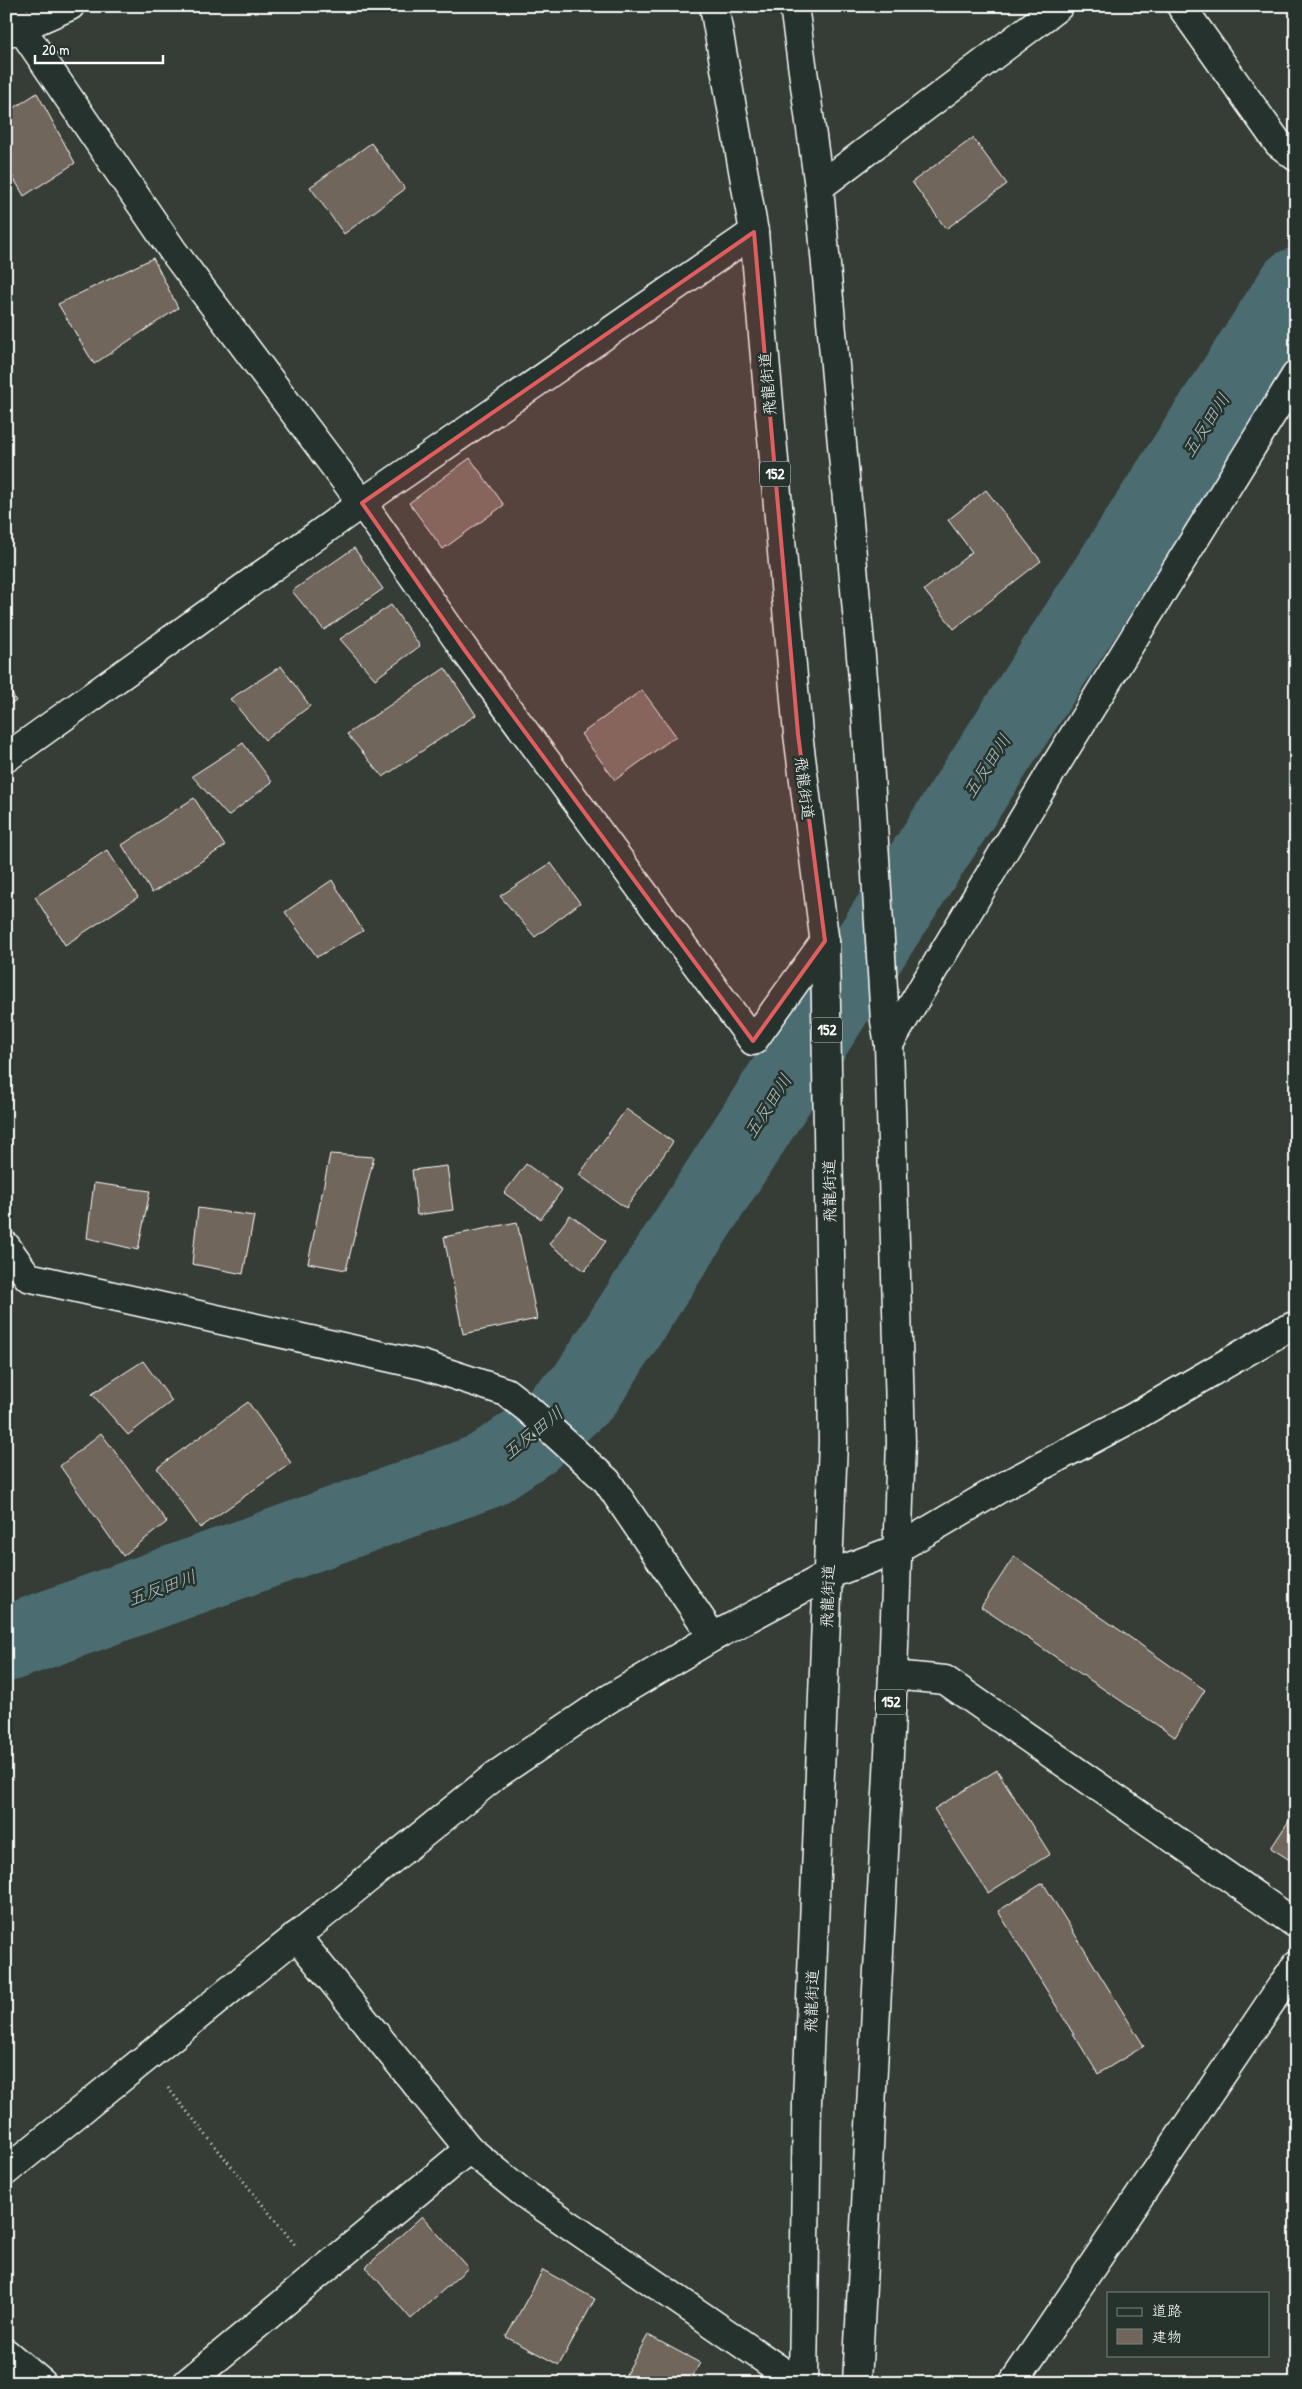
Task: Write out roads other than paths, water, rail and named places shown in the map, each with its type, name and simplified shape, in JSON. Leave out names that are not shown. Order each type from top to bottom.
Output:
[{"type":"main road","points":[[70,6],[12,23],[174,251],[362,503],[466,652],[753,1041],[825,942]]},
{"type":"main road","name":"飛龍街道","points":[[714,6],[754,232],[798,734],[825,942],[833,1442],[807,2101],[803,2383]]},
{"type":"main road","name":"152","points":[[794,6],[820,187],[876,858],[887,1032],[900,1442],[892,1675],[857,2383]]},
{"type":"main road","points":[[820,187],[1059,6]]},
{"type":"main road","points":[[1181,6],[1278,143],[1296,158]]},
{"type":"main road","points":[[6,758],[362,503],[754,232]]},
{"type":"main road","points":[[887,1032],[1050,774],[1296,375]]},
{"type":"main road","points":[[6,1246],[17,1275],[423,1365],[506,1392],[528,1409],[607,1481],[713,1638]]},
{"type":"main road","points":[[6,2171],[496,1774],[607,1700],[713,1638],[828,1575],[897,1549],[1004,1486],[1134,1417],[1282,1331],[1296,1325]]},
{"type":"main road","points":[[892,1675],[945,1680],[1296,1924]]},
{"type":"main road","points":[[296,1936],[469,2149],[522,2193],[798,2383]]},
{"type":"main road","points":[[1014,2383],[1296,1964]]},
{"type":"main road","points":[[187,2383],[469,2149]]},
{"type":"main road","points":[[6,2354],[42,2383]]},
{"type":"waterway","name":"五反田川","points":[[6,1644],[485,1471],[531,1440],[585,1390],[1296,286]]}]
